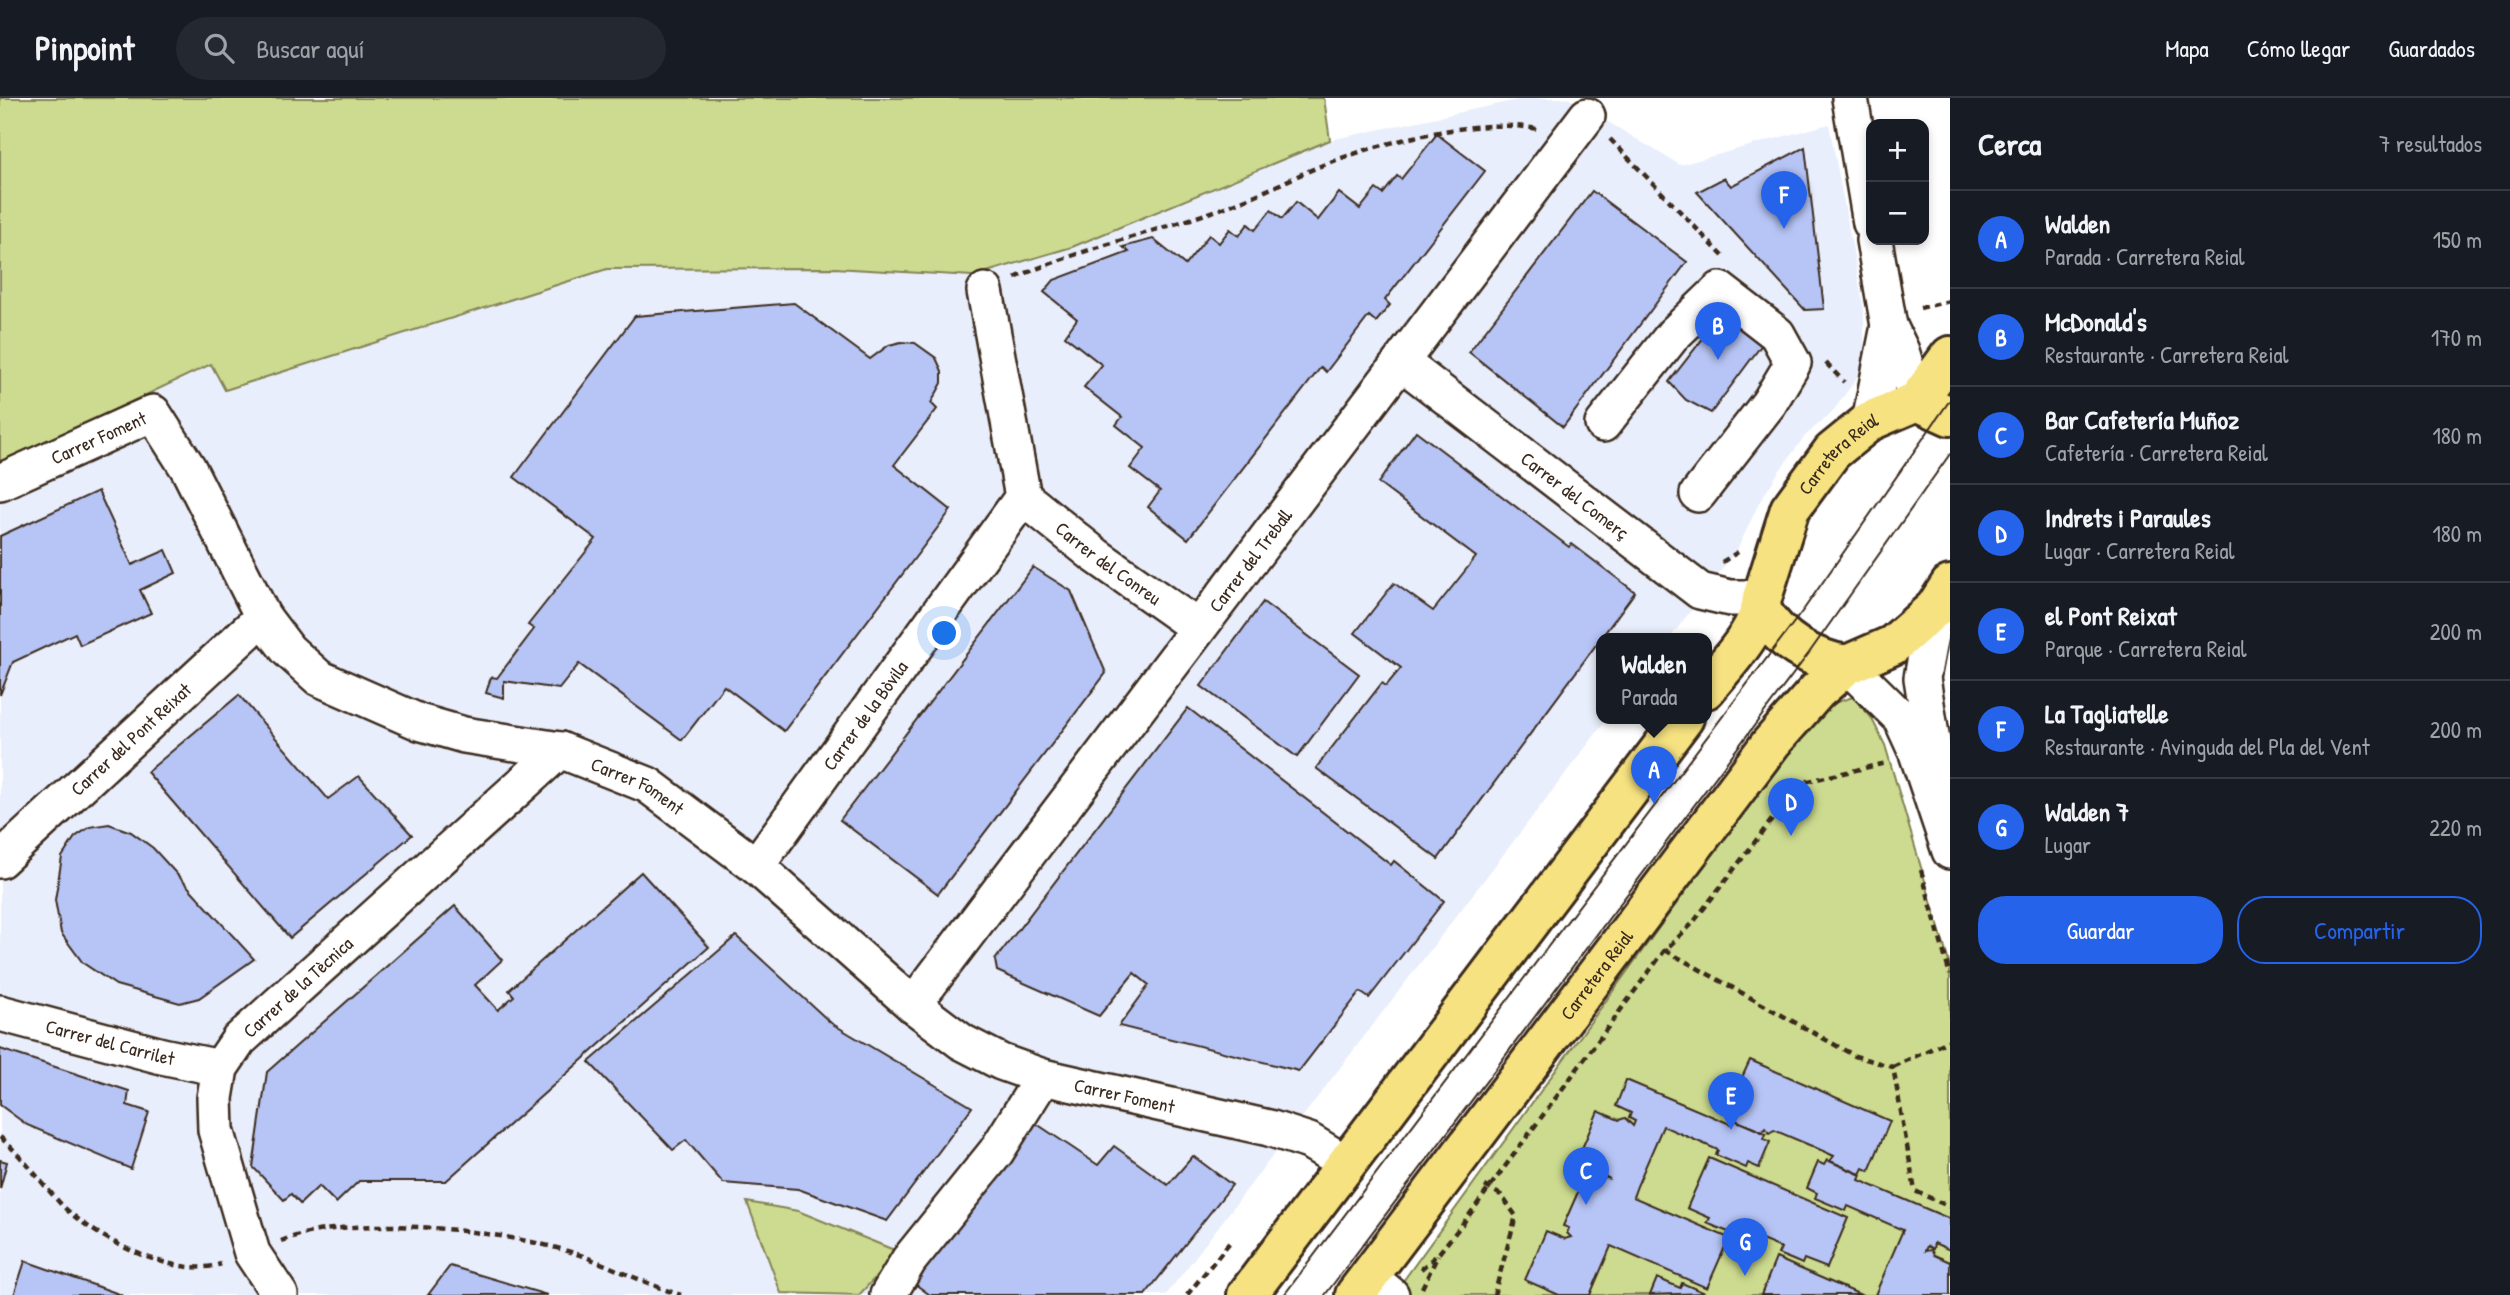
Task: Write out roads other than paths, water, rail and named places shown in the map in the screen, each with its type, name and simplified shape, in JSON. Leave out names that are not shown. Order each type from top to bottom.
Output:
[{"type":"main road","points":[[1934,408],[1950,356]]},
{"type":"main road","name":"Carretera Reial","points":[[1712,682],[1734,654],[1761,604],[1790,509],[1862,406],[1934,408]]},
{"type":"main road","name":"Carretera Reial","points":[[1372,1289],[1451,1167],[1771,743],[1817,691],[1847,665],[1894,645],[1943,597]]},
{"type":"main road","points":[[1761,604],[1772,628],[1795,647],[1830,662],[1847,665]]},
{"type":"main road","points":[[1247,1295],[1679,724]]},
{"type":"street","points":[[1850,98],[1866,193]]},
{"type":"street","name":"Carrer del Treball","points":[[913,1005],[1197,627],[1579,127]]},
{"type":"street","points":[[1875,245],[1895,339],[1934,408]]},
{"type":"street","points":[[1603,424],[1673,335],[1720,290],[1777,334],[1793,363],[1769,403],[1698,494]]},
{"type":"street","points":[[985,291],[1023,497]]},
{"type":"street","points":[[1895,339],[1928,354],[1950,346]]},
{"type":"street","points":[[1862,406],[1895,339]]},
{"type":"street","name":"Carrer del Comerç","points":[[1401,362],[1700,591],[1761,604]]},
{"type":"street","name":"Carrer Foment","points":[[0,482],[153,413],[188,468],[263,617],[288,650],[320,678],[419,722],[464,735],[560,750],[648,785],[756,866],[913,1005],[962,1042],[1001,1062],[1042,1077],[1269,1128],[1309,1141],[1347,1164]]},
{"type":"street","name":"Carrer del Conreu","points":[[1023,497],[1095,555],[1197,627]]},
{"type":"street","name":"Carrer de la Bòvila","points":[[756,866],[1023,497]]},
{"type":"street","points":[[1943,597],[1922,678],[1933,748],[1950,826]]},
{"type":"street","name":"Carrer del Pont Reixat","points":[[0,860],[263,617]]},
{"type":"street","points":[[1847,665],[1901,718],[1917,753],[1950,851]]},
{"type":"street","name":"Carrer de la Tècnica","points":[[280,1295],[251,1253],[216,1130],[215,1098],[220,1068],[239,1040],[560,750]]},
{"type":"street","name":"Carrer del Carrilet","points":[[0,1013],[162,1056],[220,1068]]},
{"type":"street","points":[[888,1295],[909,1260],[996,1152],[1042,1077]]},
{"type":"tram line","points":[[1284,1295],[1804,609],[1950,400]]},
{"type":"tram line","points":[[1325,1295],[1809,653],[1950,454]]},
{"type":"place","name":"La Tagliatelle","points":[[1784,229]]},
{"type":"place","name":"McDonald's","points":[[1718,360]]},
{"type":"place","name":"Walden","points":[[1654,804]]},
{"type":"place","name":"Indrets i Paraules","points":[[1791,836]]},
{"type":"place","name":"el Pont Reixat","points":[[1731,1130]]},
{"type":"place","name":"Bar Cafetería Muñoz","points":[[1586,1205]]},
{"type":"place","name":"Walden 7","points":[[1745,1276]]}]
